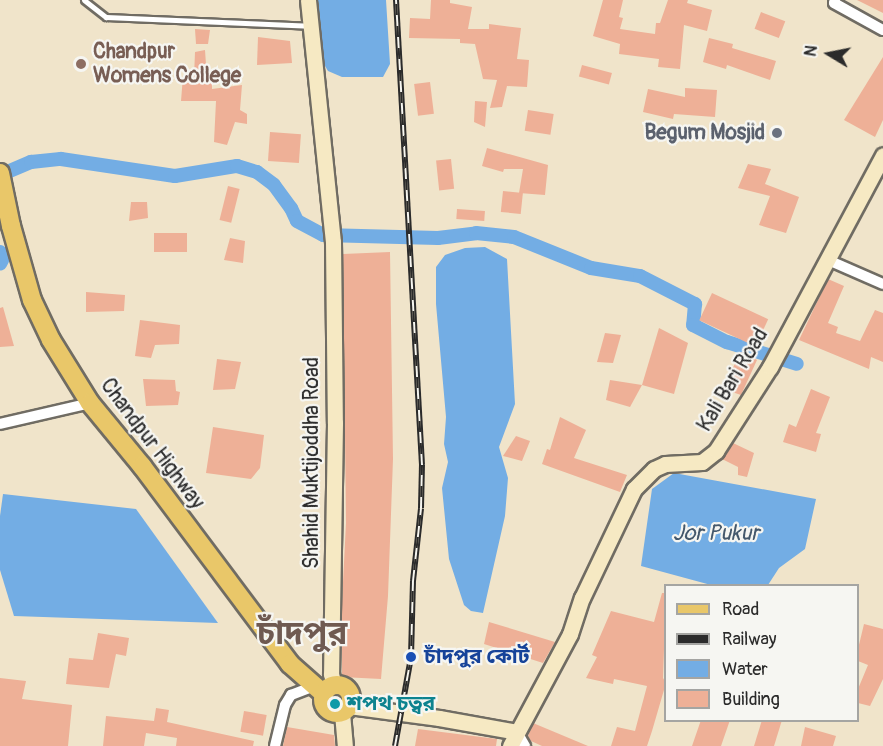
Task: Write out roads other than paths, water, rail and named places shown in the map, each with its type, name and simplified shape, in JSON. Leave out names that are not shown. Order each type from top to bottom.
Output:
[{"type":"main road","name":"Shahid Muktijoddha Road","points":[[308,0],[333,242],[335,423],[322,682]]},
{"type":"main road","name":"Kali Bari Road","points":[[510,746],[570,634],[582,598],[639,481],[654,469],[665,464],[702,462],[716,451],[770,367],[883,155]]},
{"type":"main road","name":"Chandpur Highway","points":[[2,181],[32,300],[51,340],[90,402],[142,466],[290,664],[322,682],[347,689],[351,697],[346,710]]},
{"type":"main road","points":[[345,746],[346,710],[439,718],[518,732]]},
{"type":"street","points":[[834,0],[834,3],[883,30]]},
{"type":"street","points":[[828,260],[883,284]]},
{"type":"street","points":[[0,424],[90,402]]},
{"type":"street","points":[[275,746],[285,705],[291,695],[322,682]]},
{"type":"street","points":[[518,732],[525,746]]},
{"type":"lane","points":[[84,0],[106,17],[311,26]]},
{"type":"water","points":[[316,0],[386,0],[390,64],[383,77],[342,77],[328,71],[322,61]]},
{"type":"water","points":[[485,247],[507,259],[515,404],[499,447],[508,478],[505,516],[483,613],[471,611],[464,605],[449,559],[442,488],[448,462],[444,444],[446,417],[436,304],[436,267],[445,255],[465,248]]},
{"type":"water","name":"Jor Pukur","points":[[674,473],[816,499],[805,549],[779,568],[769,584],[707,584],[641,566],[652,489]]},
{"type":"water","points":[[3,494],[136,509],[218,623],[14,616],[0,570],[0,516]]},
{"type":"waterway","points":[[0,175],[31,162],[61,159],[175,176],[237,166],[257,172],[274,185],[291,208],[297,221],[323,235],[438,238],[476,233],[514,237],[591,268],[640,276],[695,304],[693,325],[727,342],[797,364]]},
{"type":"waterway","points":[[0,252],[2,260],[0,264]]},
{"type":"railway","points":[[395,746],[411,657],[413,581],[421,508],[422,465],[396,0]]},
{"type":"place","name":"Chandpur Womens College","points":[[81,64]]},
{"type":"place","name":"Begum Mosjid","points":[[777,133]]},
{"type":"place","name":"চাঁদপুর কোর্ট","points":[[411,657]]},
{"type":"place","name":"শপথ চত্বর","points":[[335,704]]},
{"type":"district","name":"চাঁদপুর","points":[[302,634]]}]
